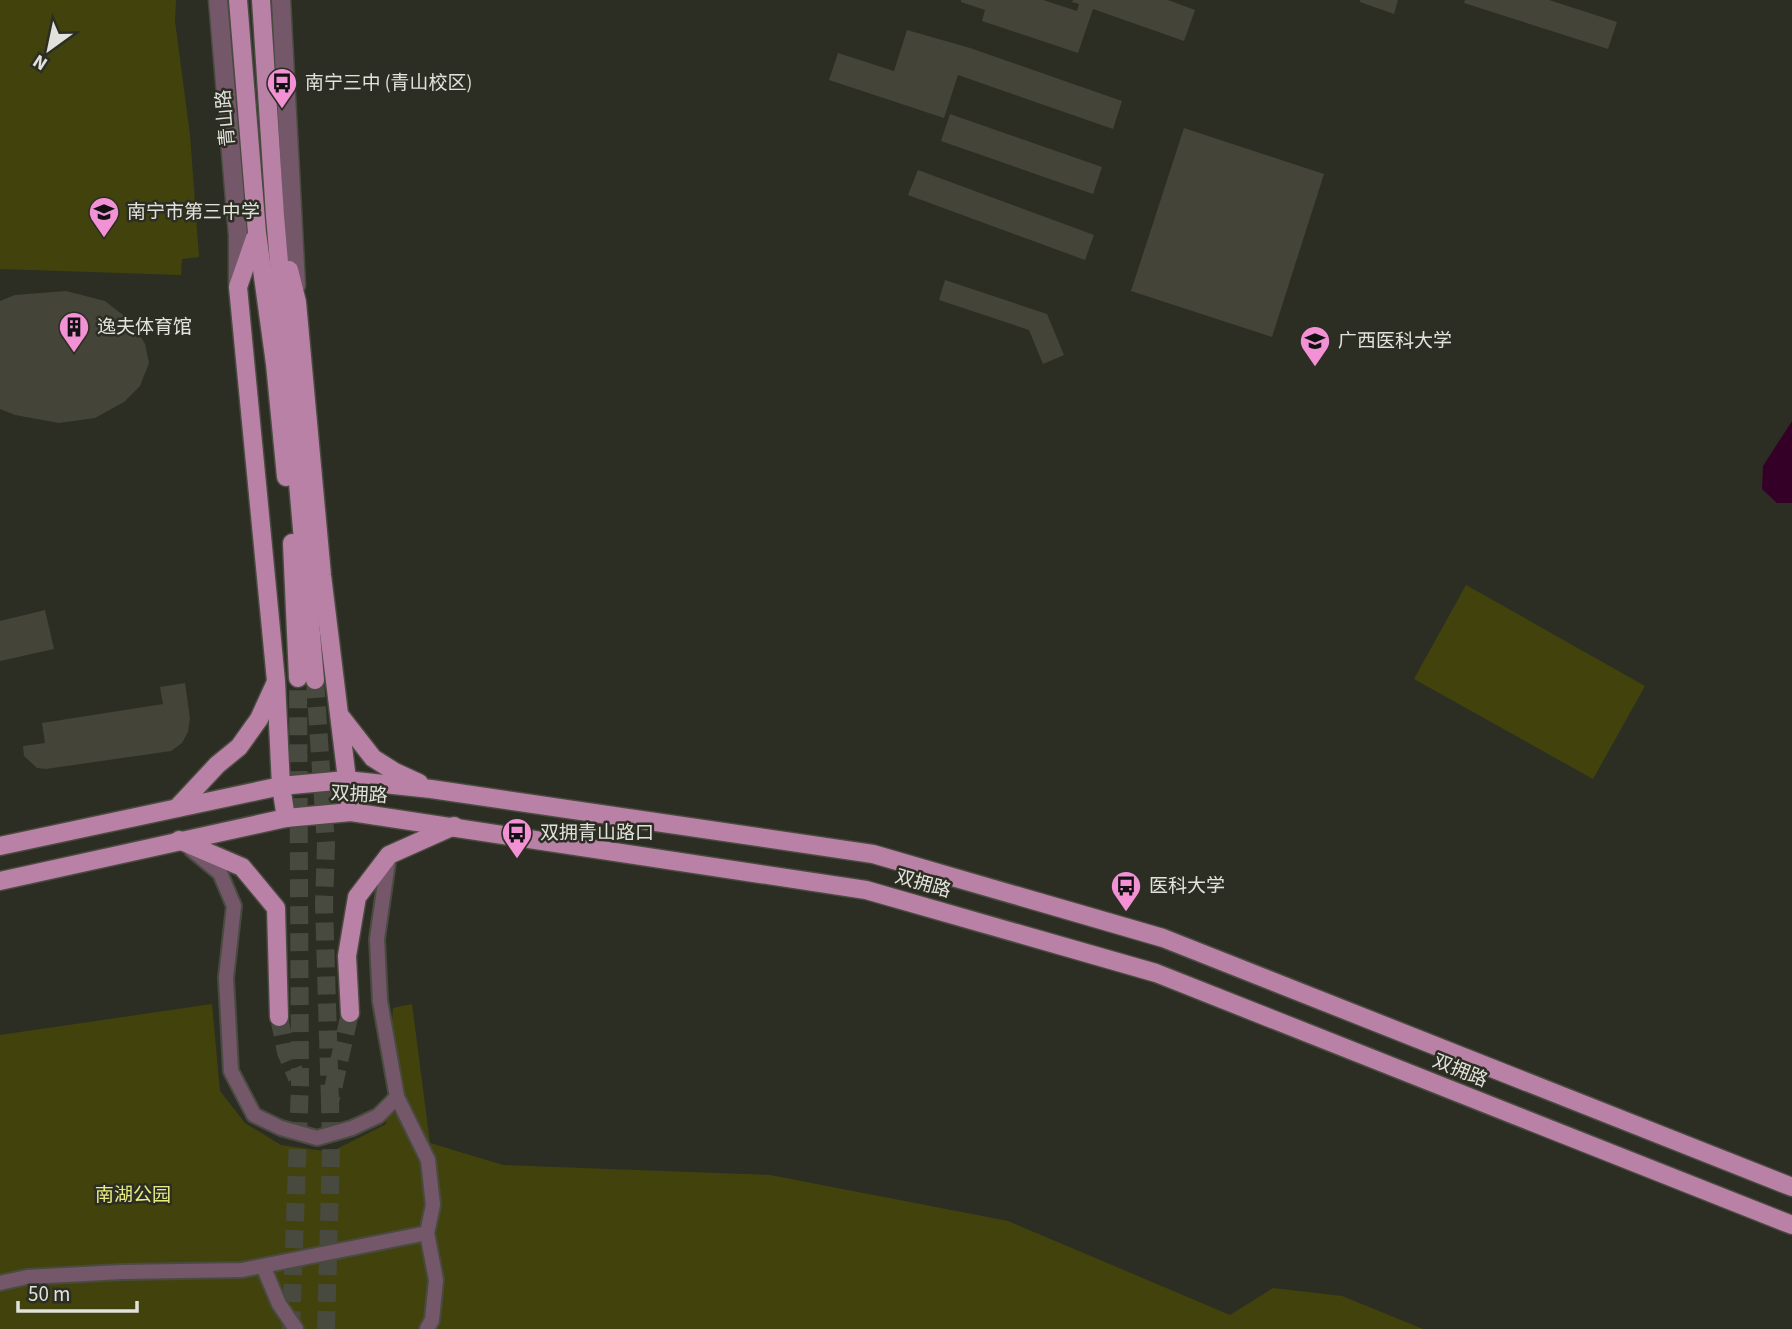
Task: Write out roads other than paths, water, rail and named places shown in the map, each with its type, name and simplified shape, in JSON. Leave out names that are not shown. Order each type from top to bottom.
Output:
[{"type":"main road","name":"青山路","points":[[238,0],[257,233],[275,365],[307,679],[275,216]]},
{"type":"main road","points":[[261,0],[275,216],[297,302],[322,575],[351,812]]},
{"type":"main road","points":[[257,233],[239,287],[276,681],[281,786],[286,818]]},
{"type":"main road","points":[[177,808],[217,765],[239,747],[259,719],[276,681]]},
{"type":"main road","points":[[341,717],[373,758],[431,789]]},
{"type":"main road","name":"双拥路","points":[[0,846],[281,786],[346,780],[431,789],[873,854],[1163,938],[1792,1187]]},
{"type":"main road","name":"双拥路","points":[[0,881],[286,818],[351,812],[866,890],[1156,973],[1792,1225]]},
{"type":"main road","points":[[350,1013],[347,956],[357,897],[389,855],[454,826]]},
{"type":"main road","points":[[179,840],[242,867],[276,908],[279,1017]]},
{"type":"street","points":[[218,0],[238,235],[239,287]]},
{"type":"street","points":[[281,0],[297,302]]},
{"type":"street","points":[[179,840],[220,873],[234,906],[226,978],[231,1071],[254,1115],[281,1128],[317,1138],[352,1128],[378,1116],[397,1097]]},
{"type":"street","points":[[389,855],[377,939],[380,1001],[397,1097],[428,1160],[433,1205],[427,1233],[436,1280],[432,1320],[427,1329]]},
{"type":"street","points":[[0,1283],[27,1277],[242,1270],[427,1233]]},
{"type":"street","points":[[263,1266],[279,1304],[296,1329]]},
{"type":"tunnel","points":[[291,1329],[300,1084],[298,678]]},
{"type":"tunnel","points":[[315,680],[326,845],[324,904],[330,1102]]},
{"type":"tunnel","points":[[326,1329],[330,1102],[350,1013]]},
{"type":"tunnel","points":[[279,1017],[286,1052],[297,1078]]},
{"type":"place","name":"南宁三中 (青山校区)","points":[[282,110]]},
{"type":"place","name":"南宁市第三中学","points":[[104,239]]},
{"type":"place","name":"逸夫体育馆","points":[[74,354]]},
{"type":"place","name":"广西医科大学","points":[[1315,368]]},
{"type":"place","name":"双拥青山路口","points":[[517,860]]},
{"type":"place","name":"医科大学","points":[[1126,913]]},
{"type":"park label","name":"南湖公园","points":[[133,1195]]}]
